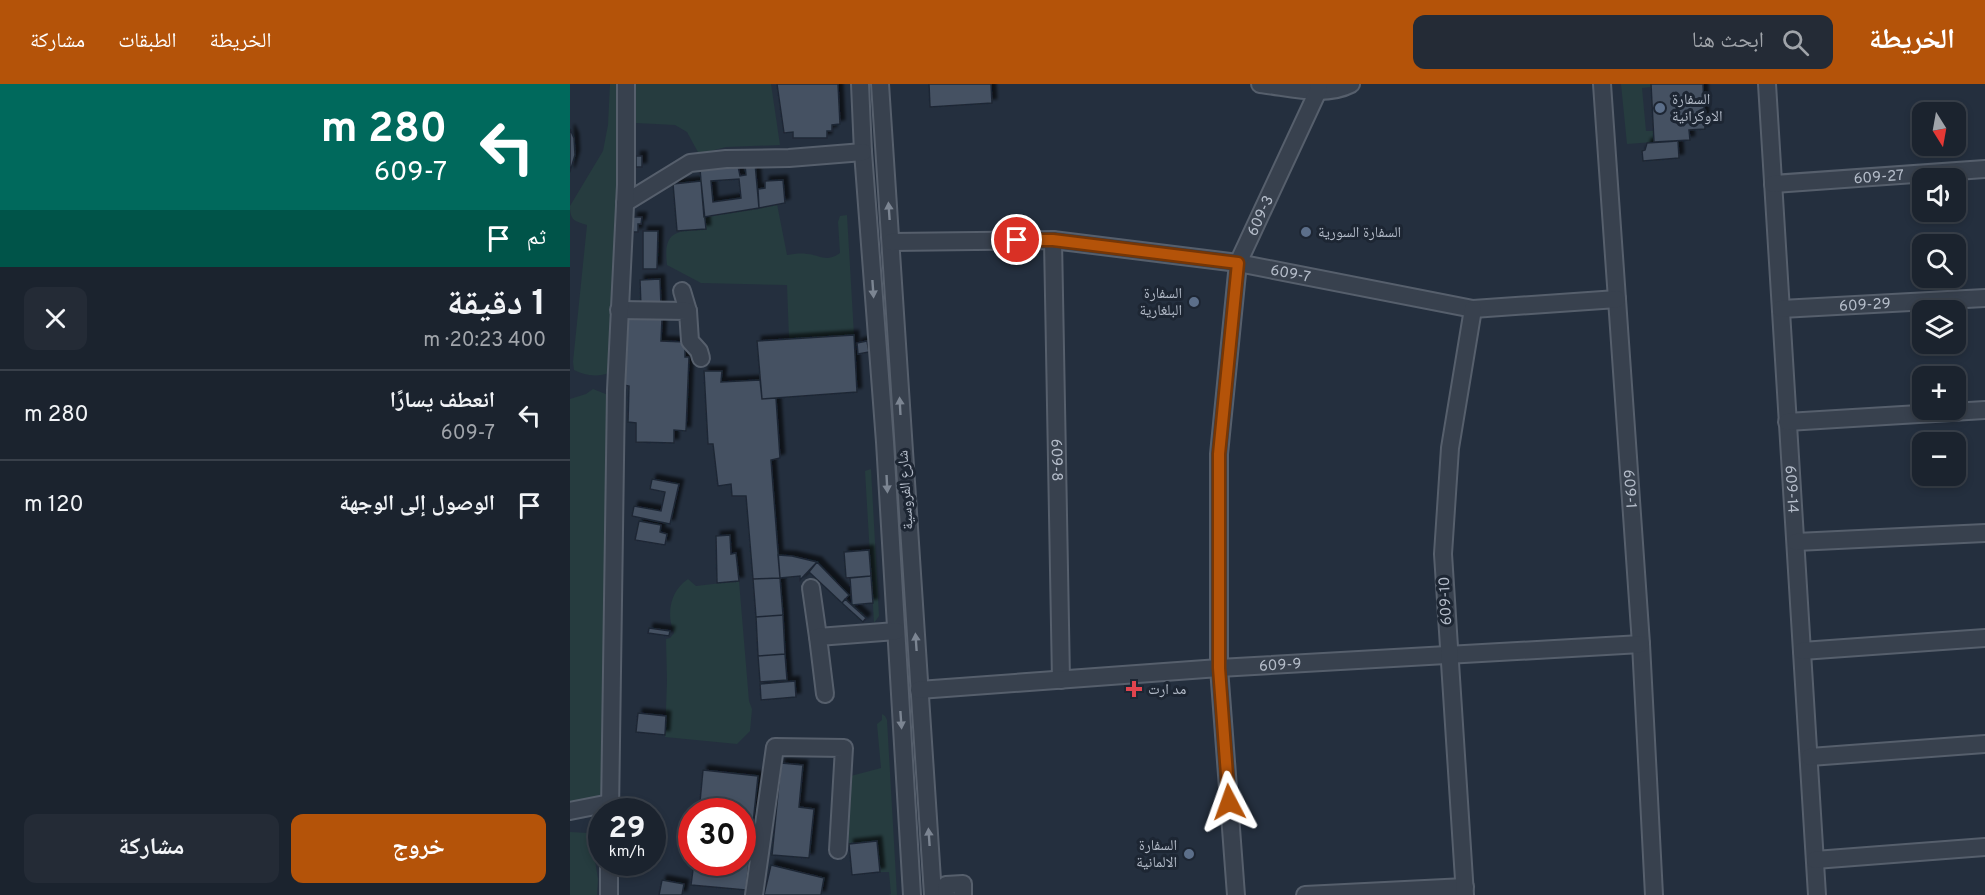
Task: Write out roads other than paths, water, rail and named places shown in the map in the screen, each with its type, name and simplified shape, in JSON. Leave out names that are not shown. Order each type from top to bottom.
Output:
[{"type":"street","points":[[610,798],[616,390],[624,202],[626,84]]},
{"type":"street","name":"شارع الفروسية","points":[[860,84],[885,442],[912,895]]},
{"type":"street","name":"شارع الفروسية","points":[[880,84],[933,895]]},
{"type":"street","points":[[1260,84],[1341,89],[1351,84]]},
{"type":"street","name":"609-1","points":[[1602,84],[1641,644],[1654,895]]},
{"type":"street","name":"609-14","points":[[1767,84],[1817,895]]},
{"type":"street","name":"609-3","points":[[1236,895],[1219,668],[1219,454],[1238,263],[1319,88]]},
{"type":"street","points":[[624,202],[690,162],[863,152]]},
{"type":"street","name":"609-27","points":[[1773,184],[1985,169]]},
{"type":"street","name":"609-7","points":[[891,242],[1053,240],[1238,263],[1473,309],[1617,298]]},
{"type":"street","name":"609-8","points":[[1053,240],[1061,680]]},
{"type":"street","points":[[682,291],[688,311],[690,341],[699,351],[700,358]]},
{"type":"street","name":"609-29","points":[[1781,309],[1985,298]]},
{"type":"street","name":"609-10","points":[[1465,891],[1443,554],[1450,448],[1473,309]]},
{"type":"street","points":[[619,310],[688,311]]},
{"type":"street","points":[[1787,422],[1985,410]]},
{"type":"street","points":[[885,442],[902,441]]},
{"type":"street","points":[[1796,542],[1985,532]]},
{"type":"street","points":[[811,588],[825,694]]},
{"type":"street","points":[[818,637],[896,632]]},
{"type":"street","points":[[1802,651],[1985,638]]},
{"type":"street","name":"609-9","points":[[919,690],[1219,668],[1641,644]]},
{"type":"street","points":[[1810,757],[1985,744]]},
{"type":"street","points":[[754,895],[776,747],[844,748],[838,850]]},
{"type":"street","points":[[570,811],[588,809]]},
{"type":"street","points":[[1815,860],[1985,847]]},
{"type":"street","points":[[609,876],[609,895]]},
{"type":"street","points":[[947,895],[946,885],[963,884],[963,895]]},
{"type":"street","points":[[1305,895],[1465,891]]},
{"type":"place","name":"السفارة الاوكرانية","points":[[1660,108]]},
{"type":"place","name":"السفارة السورية","points":[[1306,232]]},
{"type":"place","name":"السفارة البلغارية","points":[[1194,302]]},
{"type":"place","name":"مد ارت","points":[[1134,689]]},
{"type":"place","name":"السفارة الالمانية","points":[[1189,854]]}]
